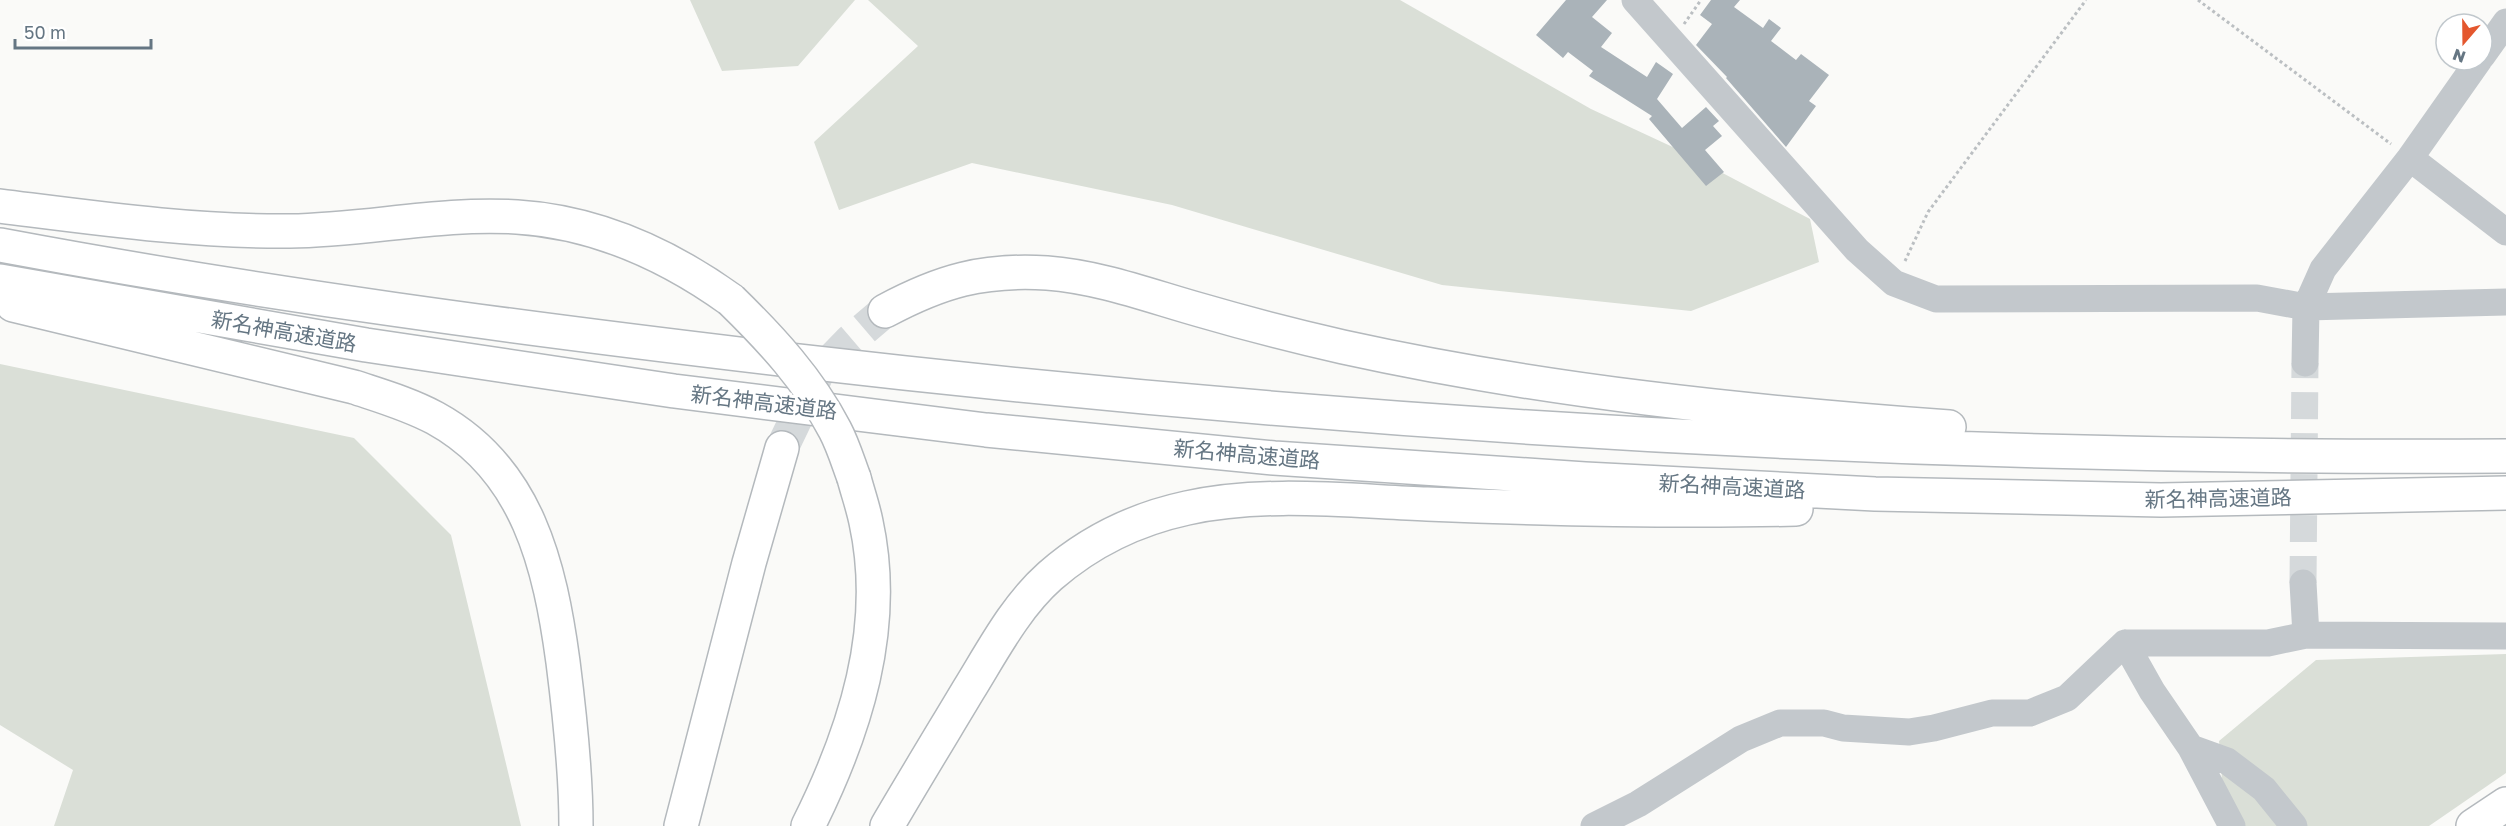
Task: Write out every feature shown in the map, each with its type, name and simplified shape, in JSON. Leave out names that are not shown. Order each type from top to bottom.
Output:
[{"type":"highway","points":[[0,206],[183,226],[280,231],[473,217],[517,217],[563,223],[608,234],[652,252],[694,274],[731,300],[772,341],[817,399],[836,432],[854,478],[866,524],[872,572],[873,619],[868,659],[859,700],[845,744],[808,826]]},
{"type":"highway","name":"新名神高速道路","points":[[0,245],[379,308],[680,347],[978,382],[1277,409],[1859,446],[2146,453],[2506,456]]},
{"type":"highway","points":[[885,311],[922,291],[962,278],[1006,273],[1047,273],[1091,279],[1256,326],[1343,347],[1522,381],[1669,402],[1796,416],[1973,429],[2438,457]]},
{"type":"highway","name":"新名神高速道路","points":[[0,281],[366,345],[674,391],[998,431],[1274,458],[1585,479],[1875,494],[2161,500],[2506,493]]},
{"type":"highway","points":[[0,302],[354,387],[396,401],[435,419],[467,441],[494,467],[515,497],[533,531],[547,569],[556,610],[571,723],[576,826]]},
{"type":"highway","points":[[681,826],[757,532],[782,448]]},
{"type":"highway","points":[[886,826],[992,650],[1019,611],[1048,578],[1079,552],[1113,532],[1149,518],[1189,507],[1235,501],[1283,499],[1717,511],[2161,500]]},
{"type":"highway","points":[[2474,826],[2506,804]]},
{"type":"street","points":[[1635,0],[1857,250],[1894,283],[1936,299],[2257,298],[2306,307],[2506,302]]},
{"type":"street","points":[[2494,39],[2506,22]]},
{"type":"street","points":[[2305,363],[2306,307],[2324,269],[2410,158],[2471,72]]},
{"type":"street","points":[[2410,158],[2506,232]]},
{"type":"street","points":[[2303,583],[2306,635]]},
{"type":"street","points":[[1594,826],[1638,804],[1741,739],[1780,723],[1824,723],[1843,728],[1909,732],[1992,713],[2030,714],[2067,698],[2125,643],[2268,643],[2306,635],[2506,636]]},
{"type":"street","points":[[2125,643],[2152,691],[2191,748],[2232,826]]},
{"type":"street","points":[[2191,748],[2227,761],[2264,789],[2294,826]]},
{"type":"path","points":[[1672,40],[1701,0]]},
{"type":"path","points":[[1894,283],[1928,212],[2086,0]]},
{"type":"path","points":[[2198,0],[2410,158]]},
{"type":"shaded area","points":[[690,0],[855,0],[798,66],[722,71]]},
{"type":"shaded area","points":[[868,0],[1400,0],[1591,109],[1677,149],[1810,219],[1819,262],[1691,311],[1442,285],[1172,205],[972,163],[839,210],[814,142],[918,46]]},
{"type":"shaded area","points":[[0,364],[354,438],[451,535],[521,826],[54,826],[73,770],[0,725]]},
{"type":"shaded area","points":[[2506,654],[2506,773],[2429,826],[2237,826],[2224,805],[2219,741],[2316,660]]},
{"type":"building","points":[[1566,0],[1607,0],[1592,17],[1612,33],[1601,47],[1647,77],[1656,62],[1673,74],[1657,99],[1682,128],[1706,107],[1719,121],[1713,126],[1722,136],[1705,150],[1724,172],[1706,186],[1649,119],[1652,116],[1589,76],[1593,71],[1568,52],[1563,58],[1536,35]]},
{"type":"building","points":[[1711,0],[1740,0],[1734,7],[1763,28],[1769,19],[1781,28],[1771,41],[1796,60],[1801,54],[1829,75],[1809,101],[1816,106],[1786,147],[1727,77],[1696,45],[1712,24],[1700,15]]},
{"type":"tunnel","points":[[782,448],[817,375],[851,340],[885,311]]},
{"type":"tunnel","points":[[2303,583],[2305,363]]}]
